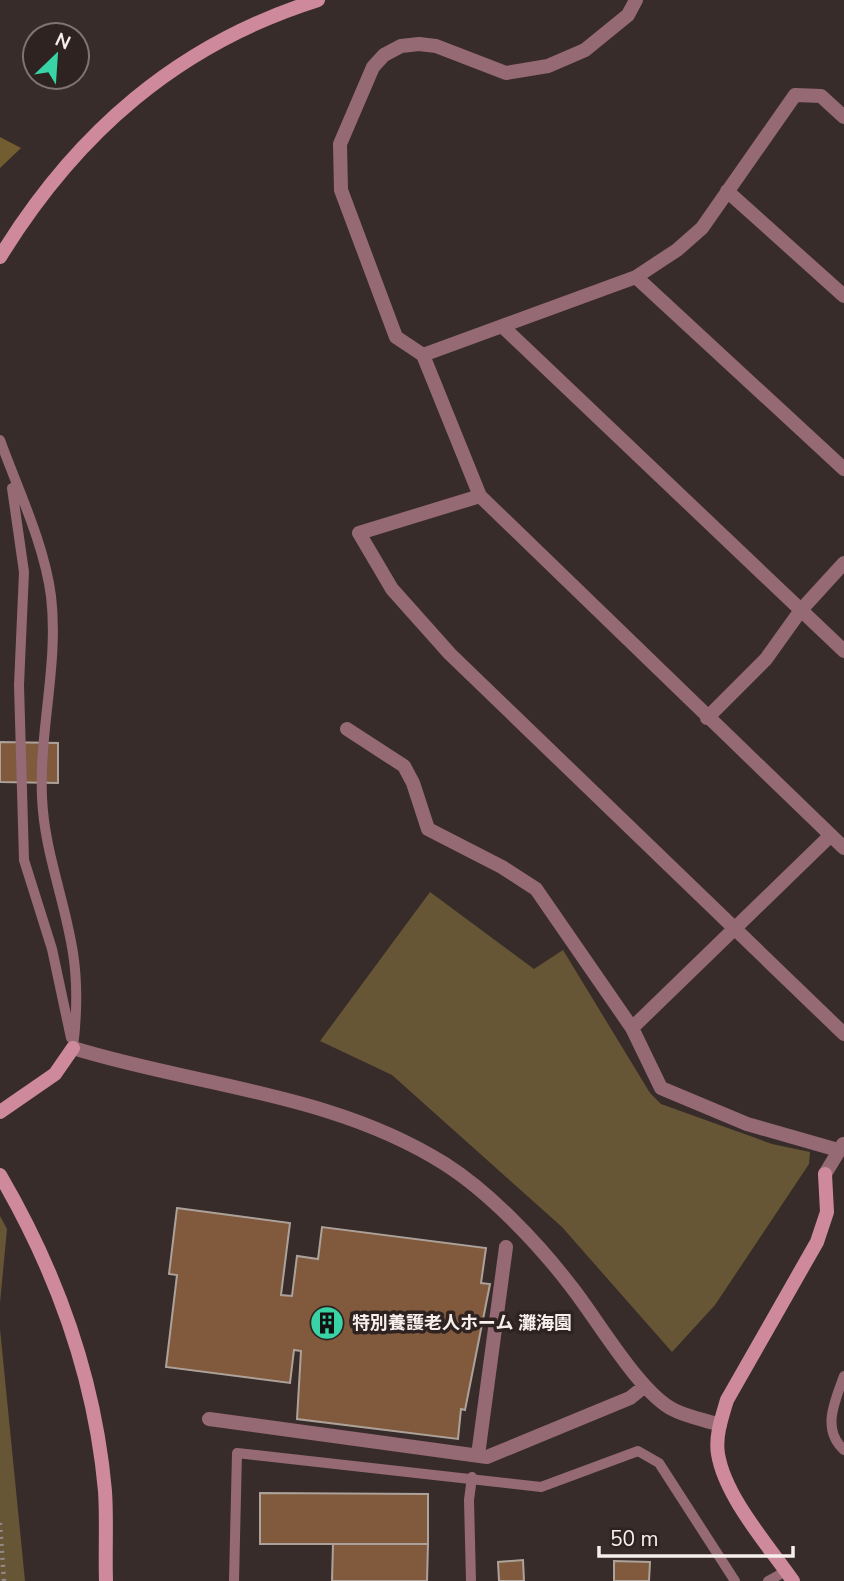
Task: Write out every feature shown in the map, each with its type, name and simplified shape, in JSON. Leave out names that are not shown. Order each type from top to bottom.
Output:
[{"type":"street","points":[[0,257],[58,174],[82,145],[128,103],[226,36],[278,12],[318,0]]},
{"type":"street","points":[[636,0],[628,15],[585,50],[548,65],[506,74],[436,46],[419,44],[401,46],[384,55],[373,68],[340,144],[341,190],[396,337],[423,355],[480,496],[844,848]]},
{"type":"street","points":[[423,355],[636,277],[677,250],[702,228],[795,95],[821,96],[844,117]]},
{"type":"street","points":[[727,191],[844,296]]},
{"type":"street","points":[[636,277],[844,469]]},
{"type":"street","points":[[502,326],[844,651]]},
{"type":"street","points":[[480,496],[359,533],[392,589],[450,654],[844,1034]]},
{"type":"street","points":[[707,718],[766,659],[800,610],[844,563]]},
{"type":"street","points":[[346,729],[404,766],[413,783],[428,829],[502,867],[536,889],[632,1028],[661,1087],[747,1124],[841,1147],[825,1174],[827,1212],[817,1242],[727,1400],[720,1425],[718,1453],[729,1488],[790,1576]]},
{"type":"street","points":[[632,1028],[831,835]]},
{"type":"street","points":[[0,1112],[55,1074],[73,1048],[112,1060],[250,1090],[341,1117],[401,1140],[446,1165],[502,1210],[568,1282],[645,1386],[673,1410],[720,1425]]},
{"type":"street","points":[[0,1175],[31,1227],[63,1306],[91,1400],[105,1491],[106,1581]]},
{"type":"street","points":[[478,1455],[506,1247]]},
{"type":"street","points":[[209,1419],[486,1457],[630,1398],[645,1386]]},
{"type":"lane","points":[[0,440],[36,540],[51,595],[53,654],[42,796],[49,855],[73,952],[78,1005],[73,1048]]},
{"type":"lane","points":[[9,464],[24,572],[19,699],[24,860],[52,949],[73,1048]]},
{"type":"lane","points":[[844,1376],[830,1413],[835,1442],[844,1450]]},
{"type":"lane","points":[[234,1581],[237,1453],[471,1477],[541,1487],[638,1451],[659,1462],[735,1581]]},
{"type":"lane","points":[[471,1477],[471,1581]]},
{"type":"lane","points":[[768,1581],[790,1576]]},
{"type":"path","points":[[0,1522],[4,1581]]},
{"type":"shaded area","points":[[0,137],[21,148],[0,168]]},
{"type":"shaded area","points":[[430,892],[534,969],[563,950],[650,1093],[661,1104],[772,1144],[810,1152],[809,1164],[715,1305],[672,1352],[562,1227],[392,1075],[320,1041]]},
{"type":"shaded area","points":[[0,1216],[7,1229],[0,1303]]},
{"type":"shaded area","points":[[0,1329],[25,1581],[0,1581]]},
{"type":"building","points":[[0,742],[58,743],[58,783],[0,782]]},
{"type":"building","name":"特別養護老人ホーム 灘海園","points":[[177,1208],[290,1223],[281,1295],[292,1296],[297,1256],[318,1259],[322,1227],[486,1248],[481,1283],[490,1284],[465,1410],[461,1409],[458,1439],[297,1419],[301,1351],[294,1350],[290,1383],[166,1367],[177,1275],[169,1274]]},
{"type":"building","points":[[260,1493],[428,1494],[428,1544],[260,1544]]},
{"type":"building","points":[[333,1544],[428,1544],[427,1581],[332,1581]]},
{"type":"building","points":[[523,1560],[524,1581],[499,1581],[498,1562]]},
{"type":"building","points":[[614,1561],[650,1562],[649,1581],[614,1581]]},
{"type":"place","name":"特別養護老人ホーム 灘海園","points":[[327,1323]]}]
